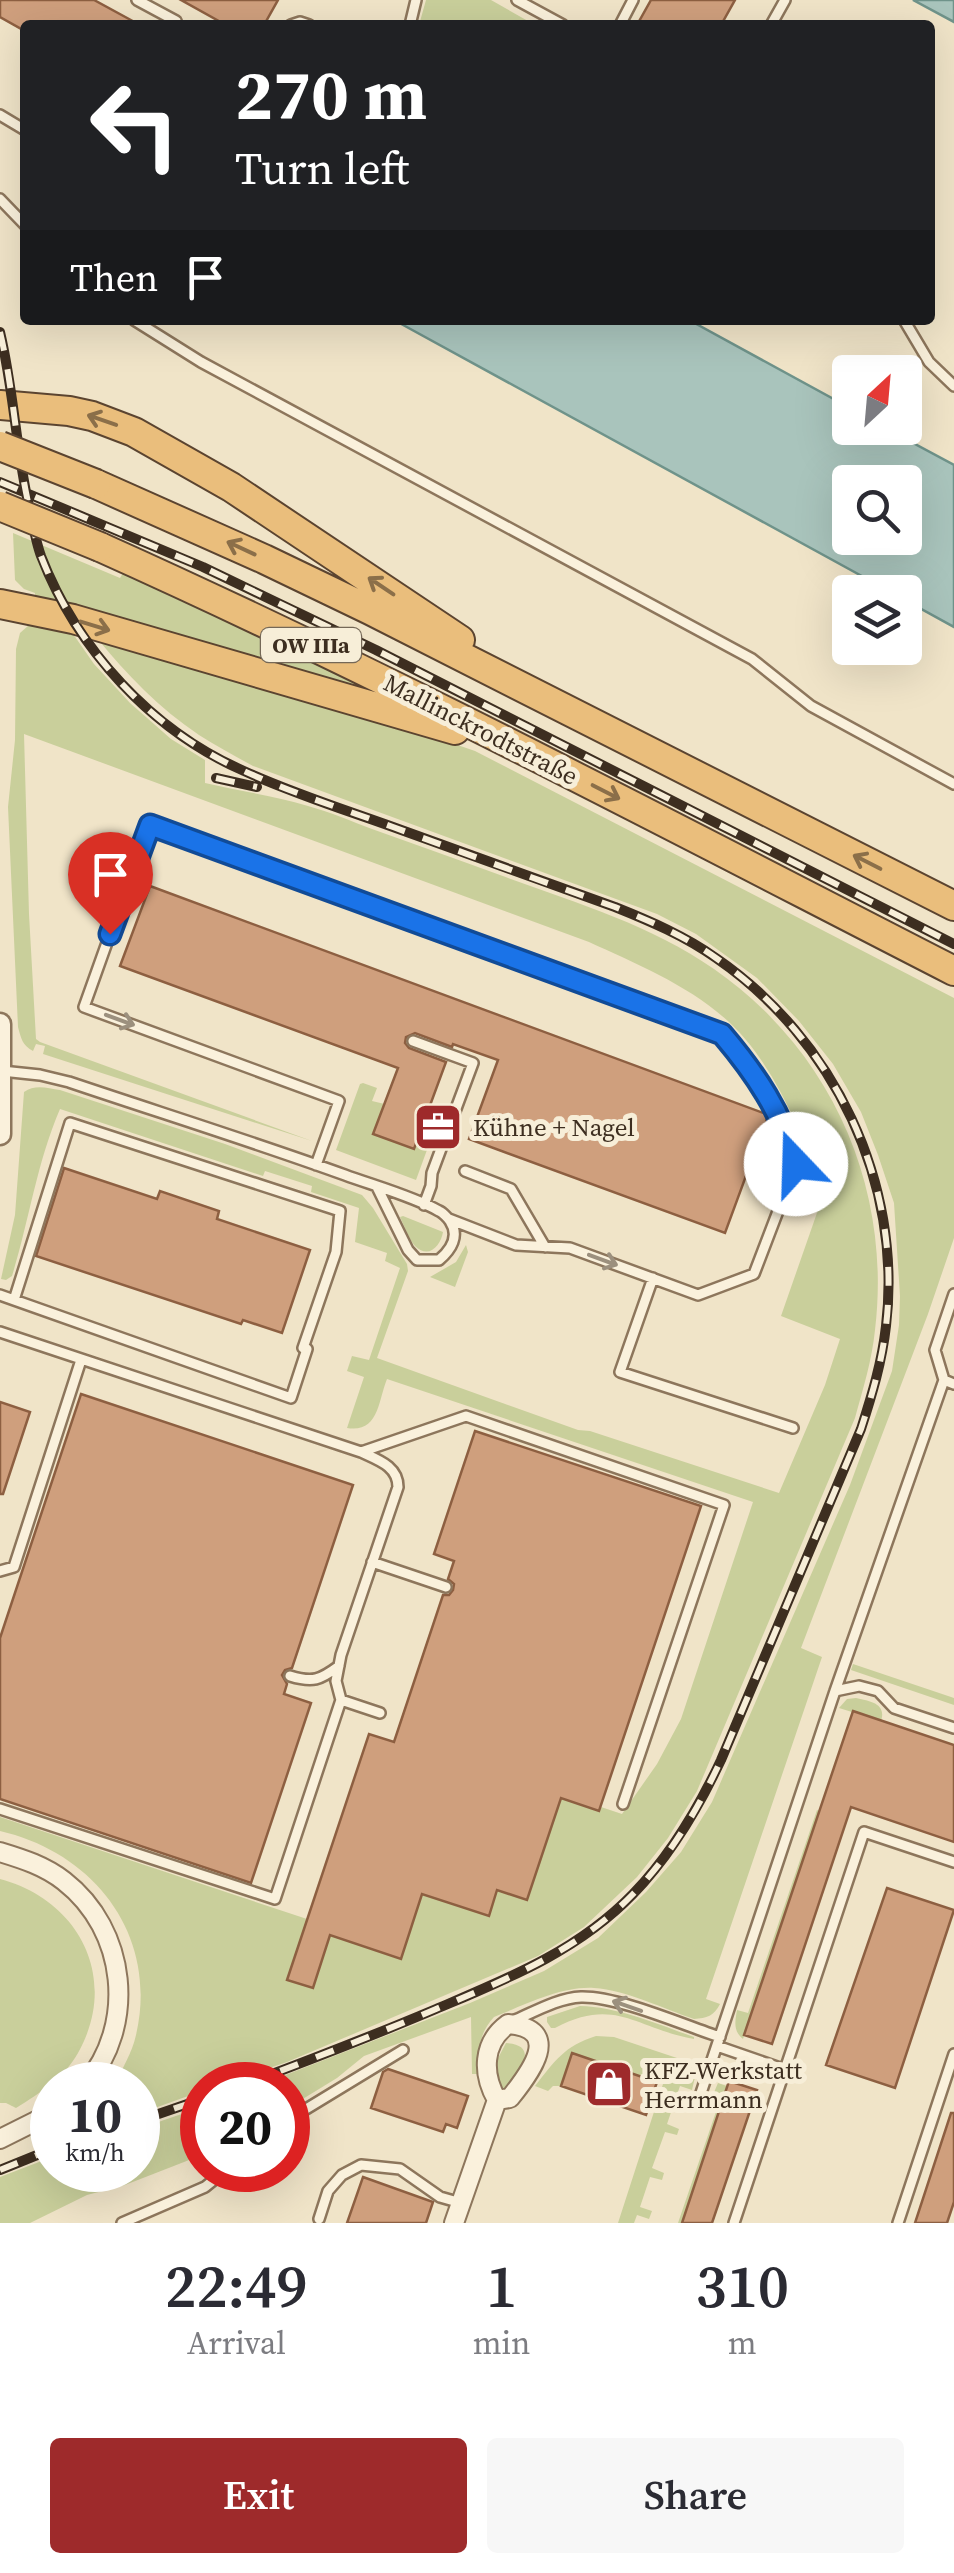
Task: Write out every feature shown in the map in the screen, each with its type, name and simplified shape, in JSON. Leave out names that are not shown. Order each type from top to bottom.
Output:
[{"type":"highway","points":[[0,405],[92,416],[134,432],[183,458],[300,531],[548,700]]},
{"type":"highway","points":[[0,446],[264,559],[954,906]]},
{"type":"highway","name":"Mallinckrodtstraße","points":[[0,506],[239,610],[519,748],[954,971]]},
{"type":"highway","points":[[0,604],[73,619],[519,748]]},
{"type":"street","points":[[0,1024],[0,1134]]},
{"type":"street","points":[[4,1855],[37,1864],[64,1881],[99,1920],[113,1951],[118,1984],[117,2016],[108,2049],[100,2062]]},
{"type":"street","points":[[508,2024],[523,2025],[536,2034],[538,2058],[510,2098],[497,2100],[488,2085],[486,2061],[490,2046],[497,2032],[508,2024]]},
{"type":"street","points":[[454,2223],[497,2100]]},
{"type":"street","points":[[0,2140],[30,2124]]},
{"type":"lane","points":[[137,0],[174,20]]},
{"type":"lane","points":[[517,0],[555,20]]},
{"type":"lane","points":[[0,199],[20,220]]},
{"type":"lane","points":[[142,325],[201,362],[752,659],[811,706],[954,784]]},
{"type":"lane","points":[[907,325],[929,362],[954,386]]},
{"type":"lane","points":[[2,1071],[69,1082],[316,1164],[516,1245],[570,1248],[698,1295],[754,1274],[796,1164],[789,1138],[751,1068],[722,1034],[150,825],[84,1007],[339,1101],[316,1164]]},
{"type":"lane","points":[[413,1041],[472,1063],[424,1205]]},
{"type":"lane","points":[[0,1295],[14,1300],[291,1398],[307,1349],[303,1348],[336,1252],[340,1211],[70,1122],[14,1300]]},
{"type":"lane","points":[[465,1172],[511,1189],[545,1247]]},
{"type":"lane","points":[[378,1187],[408,1250],[417,1260],[439,1260],[448,1252],[454,1241],[449,1219]]},
{"type":"lane","points":[[653,1278],[620,1372],[793,1428]]},
{"type":"lane","points":[[701,2093],[835,1691],[949,1382],[935,1350],[954,1294]]},
{"type":"lane","points":[[0,1332],[361,1452],[389,1466],[398,1478],[339,1666],[336,1680],[341,1700],[275,1899],[0,1809]]},
{"type":"lane","points":[[0,1571],[14,1566],[80,1360]]},
{"type":"lane","points":[[361,1452],[466,1416],[724,1505],[622,1804]]},
{"type":"lane","points":[[372,1562],[446,1587]]},
{"type":"lane","points":[[290,1676],[321,1679],[339,1666]]},
{"type":"lane","points":[[835,1691],[859,1686],[878,1691],[894,1708],[954,1728]]},
{"type":"lane","points":[[341,1700],[380,1713]]},
{"type":"lane","points":[[734,2223],[864,1832],[954,1862]]},
{"type":"lane","points":[[508,2024],[579,1997],[608,2000],[786,2070]]},
{"type":"lane","points":[[310,2107],[403,2050]]},
{"type":"lane","points":[[898,2223],[954,2054]]},
{"type":"lane","points":[[319,2219],[328,2191],[342,2175],[361,2165],[400,2169],[440,2197],[461,2204]]},
{"type":"lane","points":[[122,2223],[196,2192]]},
{"type":"lane","points":[[150,2211],[150,2223]]},
{"type":"green space","points":[[426,0],[491,0],[526,20],[420,20]]},
{"type":"green space","points":[[13,533],[120,578],[123,573],[396,702],[35,600],[35,593],[15,580]]},
{"type":"green space","points":[[44,622],[71,631],[94,664],[130,703],[171,739],[205,760],[205,783],[316,808],[583,905],[664,939],[714,969],[755,1002],[791,1040],[821,1082],[845,1127],[863,1175],[874,1225],[878,1277],[874,1341],[855,1418],[697,1791],[668,1838],[637,1877],[584,1927],[538,1956],[287,2062],[180,2062],[180,2099],[160,2106],[160,2062],[126,2062],[136,2035],[141,1999],[138,1964],[128,1933],[112,1904],[91,1879],[65,1858],[0,1831],[0,1817],[307,1919],[287,1980],[313,1988],[330,1935],[400,1958],[422,1894],[488,1916],[497,1890],[527,1900],[561,1798],[622,1814],[657,1764],[681,1719],[753,1502],[387,1379],[376,1414],[365,1426],[347,1428],[364,1377],[347,1371],[352,1356],[369,1360],[400,1268],[385,1261],[387,1253],[355,1242],[359,1208],[311,1192],[312,1186],[265,1171],[263,1176],[60,1109],[45,1150],[12,1276],[1,1279],[15,1215],[24,1092],[37,1087],[60,1090],[225,1144],[362,1195],[408,1271],[377,1358],[578,1430],[779,1493],[840,1339],[781,1316],[825,1190],[770,1074],[746,1040],[712,1008],[673,982],[589,942],[24,734],[36,1039],[312,1141],[43,1054],[45,1046],[36,1044],[33,1051],[26,1046],[18,1027],[8,807],[15,740],[16,649],[20,633],[29,625]]},
{"type":"green space","points":[[97,638],[475,751],[954,998],[954,1238],[801,1648],[822,1657],[706,1999],[720,2004],[710,2016],[694,2019],[606,1989],[569,1990],[494,2017],[482,2036],[477,2074],[472,2074],[471,2017],[364,2056],[310,2095],[310,2065],[544,1971],[598,1938],[681,1852],[712,1802],[850,1485],[892,1371],[900,1296],[894,1203],[861,1112],[833,1064],[799,1021],[757,978],[696,934],[657,914],[253,766],[170,714]]},
{"type":"green space","points":[[363,1083],[377,1088],[372,1101],[439,1117],[416,1180],[336,1150]]},
{"type":"green space","points":[[400,1217],[443,1232],[437,1246],[425,1252],[415,1246]]},
{"type":"green space","points":[[466,1245],[468,1252],[455,1287],[430,1277],[456,1262]]},
{"type":"green space","points":[[853,1664],[954,1698],[954,1705],[851,1670]]},
{"type":"green space","points":[[856,1698],[879,1707],[881,1721],[839,1708],[847,1699]]},
{"type":"green space","points":[[817,1810],[743,2039],[736,2029],[737,2010],[748,2013]]},
{"type":"green space","points":[[0,1879],[28,1889],[51,1904],[70,1924],[93,1971],[95,1997],[90,2025],[72,2062],[30,2062],[30,2099],[16,2108],[0,2103]]},
{"type":"green space","points":[[580,2006],[623,2013],[694,2039],[610,2015],[576,2019],[555,2028],[547,2022],[547,2017]]},
{"type":"green space","points":[[596,2036],[614,2037],[692,2063],[695,2077],[692,2090],[680,2086],[667,2124],[679,2129],[677,2135],[665,2132],[652,2168],[664,2173],[662,2180],[650,2177],[640,2207],[652,2211],[649,2219],[637,2215],[634,2223],[618,2223],[663,2084],[572,2053],[561,2086],[548,2091],[535,2086],[568,2050]]},
{"type":"green space","points":[[506,2043],[517,2045],[525,2056],[502,2090],[497,2086],[497,2060]]},
{"type":"green space","points":[[718,2083],[727,2086],[682,2223],[678,2223],[720,2100],[712,2097]]},
{"type":"green space","points":[[180,2115],[180,2164],[160,2171],[160,2121]]},
{"type":"green space","points":[[30,2165],[30,2192],[98,2192],[30,2223],[0,2223],[0,2177]]},
{"type":"water","points":[[913,0],[954,0],[954,22]]},
{"type":"water","points":[[403,325],[698,325],[832,398],[832,445],[917,445],[954,465],[954,627],[922,609],[922,575],[860,575]]},
{"type":"building","points":[[0,0],[94,0],[131,20],[20,20],[20,28],[0,17]]},
{"type":"building","points":[[181,0],[278,0],[267,20],[217,20]]},
{"type":"building","points":[[651,0],[735,0],[724,20],[640,20]]},
{"type":"building","points":[[150,886],[766,1114],[725,1233],[469,1139],[498,1060],[415,1033],[406,1037],[409,1048],[446,1062],[414,1149],[373,1134],[398,1068],[120,966]]},
{"type":"building","points":[[64,1168],[157,1199],[160,1191],[219,1211],[217,1219],[310,1250],[282,1333],[243,1320],[241,1324],[36,1256]]},
{"type":"building","points":[[81,1394],[353,1485],[292,1668],[282,1675],[287,1684],[284,1694],[311,1703],[251,1883],[0,1799],[0,1638]]},
{"type":"building","points":[[0,1402],[30,1412],[3,1494],[0,1494]]},
{"type":"building","points":[[475,1431],[701,1506],[599,1811],[561,1798],[527,1900],[497,1890],[489,1916],[422,1894],[401,1959],[330,1935],[313,1988],[287,1980],[369,1734],[394,1742],[443,1595],[453,1590],[454,1584],[448,1579],[454,1561],[434,1554]]},
{"type":"building","points":[[853,1711],[954,1745],[954,1842],[851,1807],[772,2044],[744,2035]]},
{"type":"building","points":[[887,1888],[954,1910],[895,2088],[826,2065]]},
{"type":"building","name":"KFZ-Werkstatt Herrmann","points":[[572,2053],[657,2082],[646,2115],[561,2086]]},
{"type":"building","points":[[388,2069],[468,2096],[457,2128],[446,2124],[443,2132],[371,2108],[383,2072]]},
{"type":"building","points":[[729,2081],[757,2090],[712,2223],[682,2223]]},
{"type":"building","points":[[951,2113],[954,2202],[947,2223],[915,2223]]},
{"type":"building","points":[[363,2177],[433,2202],[426,2223],[347,2223]]},
{"type":"railway","points":[[0,332],[25,489],[41,556],[75,623],[121,683],[179,734],[244,771],[615,907],[680,936],[716,958],[758,991],[795,1030],[826,1072],[852,1119],[871,1168],[883,1220],[888,1272],[886,1326],[861,1429],[721,1760],[671,1847],[633,1894],[565,1948],[489,1986],[302,2062]]},
{"type":"railway","points":[[0,482],[203,567],[376,650],[954,944]]},
{"type":"railway","points":[[216,778],[257,787]]},
{"type":"railway","points":[[160,2113],[180,2107]]},
{"type":"railway","points":[[0,2170],[30,2158]]},
{"type":"place","name":"Kühne + Nagel","points":[[438,1127]]},
{"type":"place","name":"KFZ-Werkstatt Herrmann","points":[[609,2084]]},
{"type":"route","points":[[110,934],[150,825],[722,1034],[751,1068],[771,1102],[789,1138],[796,1164]]}]
